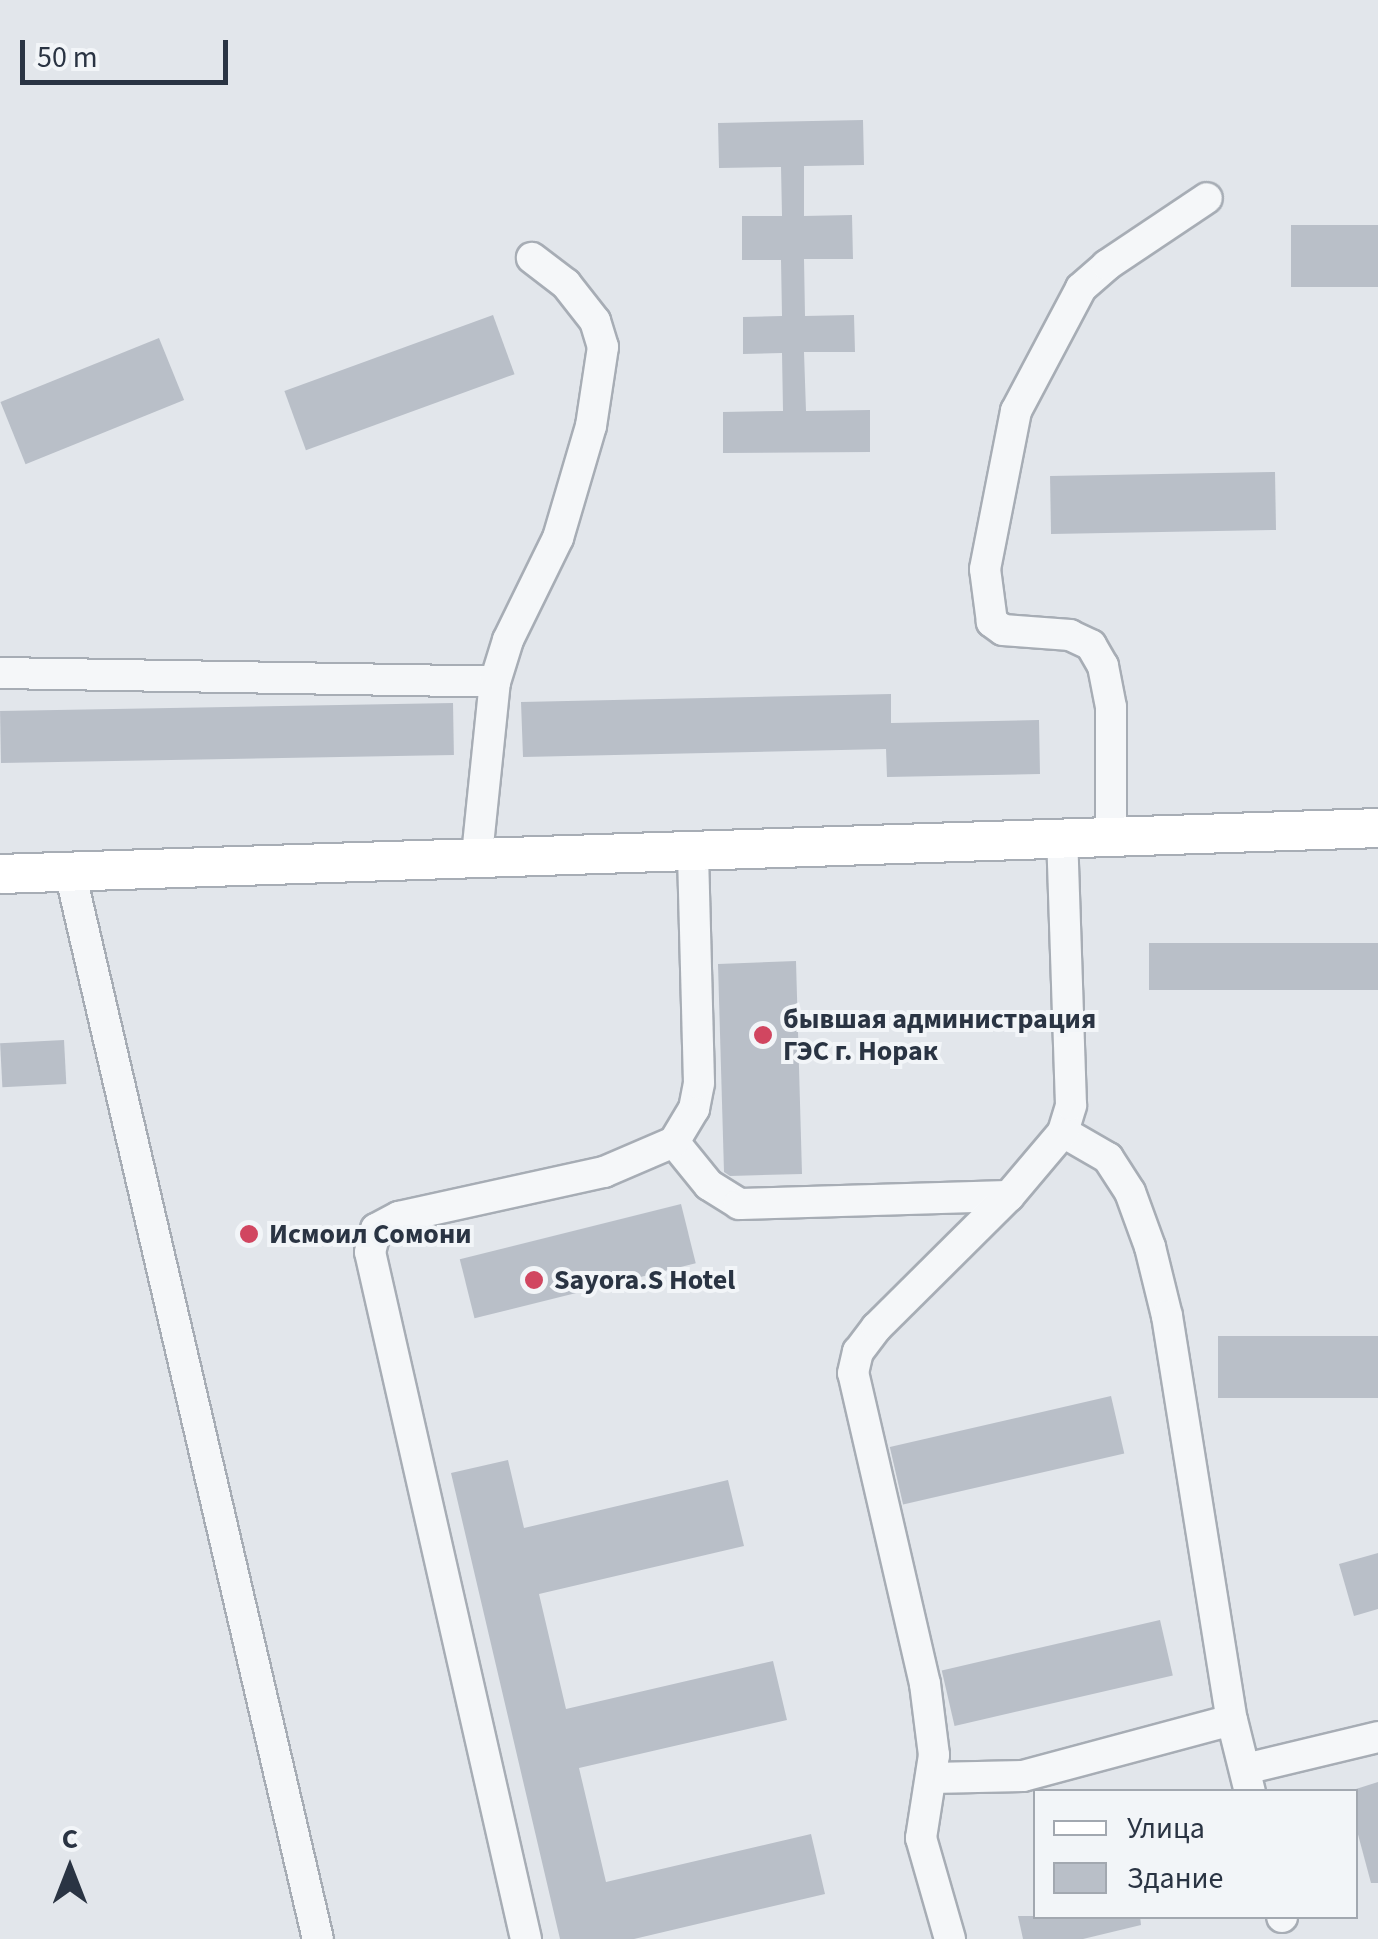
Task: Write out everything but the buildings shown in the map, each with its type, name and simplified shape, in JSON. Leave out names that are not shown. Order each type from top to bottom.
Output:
[{"type":"main road","points":[[0,874],[477,855],[1378,828]]},
{"type":"street","points":[[1110,838],[1110,707],[1102,666],[1091,645],[1070,634],[1003,630],[992,622],[985,569],[1016,410],[1081,288],[1106,265],[1207,198]]},
{"type":"street","points":[[477,855],[495,682],[508,640],[558,538],[591,426],[602,347],[595,321],[586,309],[566,284],[532,258]]},
{"type":"street","points":[[0,673],[495,682]]},
{"type":"street","points":[[950,1939],[921,1838],[934,1755],[925,1684],[853,1373],[858,1352],[877,1327],[1009,1196],[1062,1132],[1070,1105],[1062,839]]},
{"type":"street","points":[[526,1939],[370,1252],[376,1229],[399,1217],[604,1172],[674,1142],[694,1109],[699,1083],[693,851]]},
{"type":"street","points":[[70,872],[318,1939]]},
{"type":"street","points":[[1062,1132],[1108,1158],[1130,1192],[1150,1247],[1167,1316],[1187,1464],[1232,1720],[1248,1780],[1378,1737]]},
{"type":"street","points":[[674,1142],[709,1185],[739,1204],[1009,1196]]},
{"type":"street","points":[[932,1778],[1022,1776],[1232,1720]]},
{"type":"place","name":"бывшая администрация ГЭС г. Норак","points":[[763,1035]]},
{"type":"place","name":"Исмоил Сомони","points":[[249,1234]]},
{"type":"place","name":"Sayora.S Hotel","points":[[534,1280]]}]
